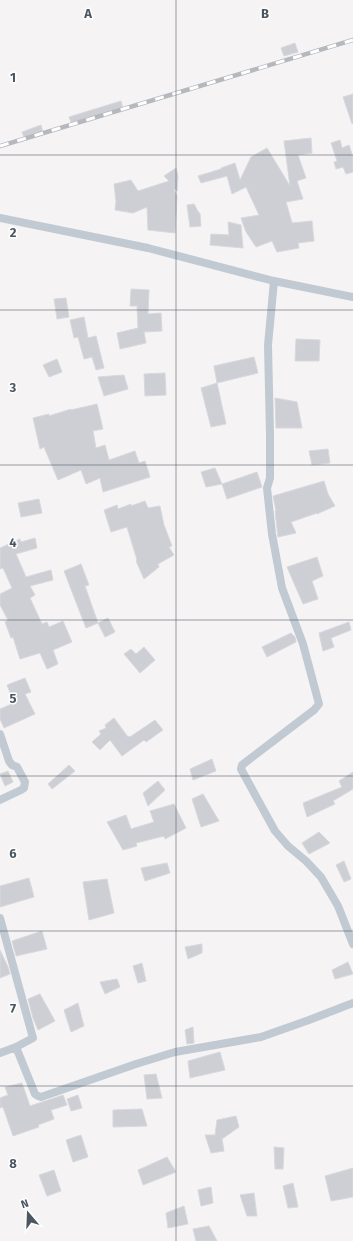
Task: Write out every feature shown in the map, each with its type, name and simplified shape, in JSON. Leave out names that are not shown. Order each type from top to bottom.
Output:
[{"type":"street","points":[[0,218],[148,248],[274,281],[353,297]]},
{"type":"street","points":[[274,281],[268,345],[270,478],[267,488],[272,534],[282,588],[303,644],[319,704],[314,710],[242,765],[241,769],[275,831],[288,846],[306,861],[321,877],[338,906],[353,944]]},
{"type":"street","points":[[0,734],[9,761],[12,765],[17,767],[24,782],[24,788],[0,800]]},
{"type":"street","points":[[0,918],[33,1038],[0,1053]]},
{"type":"street","points":[[16,1047],[35,1094],[41,1097],[175,1052],[261,1037],[353,1003]]},
{"type":"building","points":[[295,43],[298,52],[284,56],[281,48]]},
{"type":"building","points":[[353,94],[353,123],[352,124],[343,97]]},
{"type":"building","points":[[121,101],[123,109],[72,125],[69,117]]},
{"type":"building","points":[[41,125],[43,133],[25,140],[22,132]]},
{"type":"building","points":[[311,138],[312,153],[298,155],[306,178],[297,181],[303,199],[286,202],[292,223],[312,221],[314,241],[298,243],[299,248],[277,252],[272,241],[256,247],[246,232],[241,218],[259,215],[246,187],[232,194],[227,176],[201,183],[198,176],[235,163],[240,180],[251,157],[267,148],[290,186],[284,141]]},
{"type":"building","points":[[340,140],[342,148],[349,145],[353,157],[353,172],[346,174],[343,167],[336,169],[334,162],[337,161],[331,143]]},
{"type":"building","points":[[176,168],[178,176],[177,191],[176,189],[174,190],[177,196],[175,233],[148,230],[147,207],[133,213],[115,210],[116,202],[114,184],[131,180],[138,191],[169,181],[164,176]]},
{"type":"building","points":[[194,204],[200,213],[201,226],[190,227],[187,205]]},
{"type":"building","points":[[228,222],[241,225],[243,248],[210,245],[211,234],[229,235]]},
{"type":"building","points":[[131,289],[149,290],[148,314],[161,313],[162,331],[144,332],[146,343],[120,349],[117,333],[138,328],[137,306],[130,306]]},
{"type":"building","points":[[66,298],[69,317],[57,319],[54,299]]},
{"type":"building","points":[[84,317],[88,338],[96,336],[104,368],[96,370],[92,357],[84,359],[78,337],[74,338],[70,320]]},
{"type":"building","points":[[296,339],[320,340],[319,361],[295,361]]},
{"type":"building","points":[[254,357],[258,373],[217,383],[214,366]]},
{"type":"building","points":[[57,359],[62,372],[49,377],[43,365]]},
{"type":"building","points":[[165,373],[166,395],[145,396],[144,374]]},
{"type":"building","points":[[124,375],[128,389],[104,396],[98,377]]},
{"type":"building","points":[[217,383],[226,424],[211,427],[201,388]]},
{"type":"building","points":[[275,398],[297,402],[302,428],[276,428]]},
{"type":"building","points":[[97,404],[103,429],[93,431],[96,448],[105,445],[109,460],[135,451],[139,463],[145,461],[150,477],[103,492],[100,478],[86,484],[81,470],[58,480],[44,447],[40,449],[33,418],[49,414],[49,416],[71,409]]},
{"type":"building","points":[[328,449],[330,463],[312,465],[309,451]]},
{"type":"building","points":[[215,468],[222,484],[206,487],[201,472]]},
{"type":"building","points":[[257,472],[262,487],[227,499],[222,484]]},
{"type":"building","points":[[324,481],[328,494],[335,506],[317,514],[291,522],[296,533],[278,537],[273,496]]},
{"type":"building","points":[[39,499],[42,513],[21,517],[18,503]]},
{"type":"building","points":[[145,501],[148,508],[160,506],[164,525],[172,546],[169,547],[174,555],[158,564],[159,567],[144,579],[136,561],[137,560],[127,527],[111,532],[104,510],[117,505],[118,509]]},
{"type":"building","points":[[35,538],[37,548],[16,554],[26,577],[51,570],[53,580],[30,586],[35,595],[30,598],[42,624],[47,622],[49,627],[63,621],[72,642],[53,650],[58,664],[47,669],[40,653],[20,659],[13,637],[11,638],[5,622],[8,620],[0,605],[0,594],[12,588],[3,568],[0,569],[0,548],[20,539],[21,542]]},
{"type":"building","points":[[317,557],[323,576],[312,581],[318,599],[303,604],[287,567]]},
{"type":"building","points":[[81,564],[89,585],[85,586],[98,623],[86,628],[64,571]]},
{"type":"building","points":[[108,618],[115,632],[105,637],[98,623]]},
{"type":"building","points":[[349,622],[351,630],[331,638],[334,647],[323,651],[319,633]]},
{"type":"building","points":[[291,633],[295,637],[296,642],[267,657],[262,647]]},
{"type":"building","points":[[144,647],[155,660],[140,673],[124,654],[131,649],[136,654]]},
{"type":"building","points":[[25,678],[31,692],[25,694],[35,714],[4,728],[0,719],[0,709],[14,703],[7,685]]},
{"type":"building","points":[[114,718],[128,737],[155,720],[163,730],[146,742],[144,740],[122,756],[110,740],[100,750],[92,742],[101,734],[99,731],[106,728],[105,725]]},
{"type":"building","points":[[212,759],[216,771],[193,780],[190,769]]},
{"type":"building","points":[[69,765],[75,771],[52,789],[48,784]]},
{"type":"building","points":[[8,771],[13,782],[5,786],[0,774]]},
{"type":"building","points":[[353,772],[353,789],[333,801],[335,804],[307,817],[303,803],[342,787],[339,781]]},
{"type":"building","points":[[158,781],[165,790],[148,806],[143,793]]},
{"type":"building","points":[[203,794],[219,821],[201,827],[192,799]]},
{"type":"building","points":[[174,804],[186,828],[165,839],[164,836],[136,843],[137,846],[123,850],[107,822],[126,815],[131,829],[154,822],[150,811]]},
{"type":"building","points":[[319,832],[330,843],[309,854],[302,843]]},
{"type":"building","points":[[344,861],[351,879],[344,882],[336,865]]},
{"type":"building","points":[[167,863],[170,873],[145,881],[141,868]]},
{"type":"building","points":[[29,878],[34,897],[0,907],[0,886]]},
{"type":"building","points":[[107,879],[114,913],[89,920],[83,882]]},
{"type":"building","points":[[42,931],[47,949],[16,956],[12,941]]},
{"type":"building","points":[[202,944],[202,953],[188,959],[185,947]]},
{"type":"building","points":[[0,950],[10,974],[0,978]]},
{"type":"building","points":[[348,962],[353,974],[335,979],[332,970]]},
{"type":"building","points":[[142,963],[146,981],[138,983],[133,966]]},
{"type":"building","points":[[117,979],[120,987],[105,994],[100,982]]},
{"type":"building","points":[[40,994],[55,1021],[38,1030],[28,999]]},
{"type":"building","points":[[78,1003],[84,1026],[71,1032],[64,1010]]},
{"type":"building","points":[[193,1027],[194,1043],[187,1044],[185,1030]]},
{"type":"building","points":[[220,1052],[225,1070],[190,1078],[188,1061]]},
{"type":"building","points":[[156,1074],[162,1098],[147,1099],[144,1075]]},
{"type":"building","points":[[22,1083],[30,1106],[63,1095],[67,1105],[51,1110],[54,1119],[38,1125],[39,1127],[13,1136],[3,1107],[0,1108],[0,1098],[8,1095],[5,1087]]},
{"type":"building","points":[[78,1095],[82,1108],[71,1111],[67,1099]]},
{"type":"building","points":[[142,1109],[147,1126],[113,1127],[113,1110]]},
{"type":"building","points":[[236,1116],[239,1127],[222,1139],[224,1151],[211,1153],[205,1135],[215,1135],[217,1120]]},
{"type":"building","points":[[81,1135],[88,1157],[73,1162],[66,1140]]},
{"type":"building","points":[[274,1147],[284,1148],[283,1169],[275,1169]]},
{"type":"building","points":[[167,1157],[176,1172],[143,1185],[138,1170]]},
{"type":"building","points":[[353,1168],[353,1197],[331,1201],[325,1176]]},
{"type":"building","points":[[54,1170],[61,1191],[47,1196],[39,1175]]},
{"type":"building","points":[[293,1183],[298,1207],[288,1208],[283,1186]]},
{"type":"building","points":[[211,1187],[213,1203],[201,1206],[198,1190]]},
{"type":"building","points":[[254,1193],[257,1216],[247,1216],[240,1195]]},
{"type":"building","points":[[184,1206],[188,1224],[168,1228],[166,1213]]},
{"type":"building","points":[[209,1226],[217,1241],[196,1241],[193,1229]]},
{"type":"railway","points":[[0,146],[353,40]]}]
